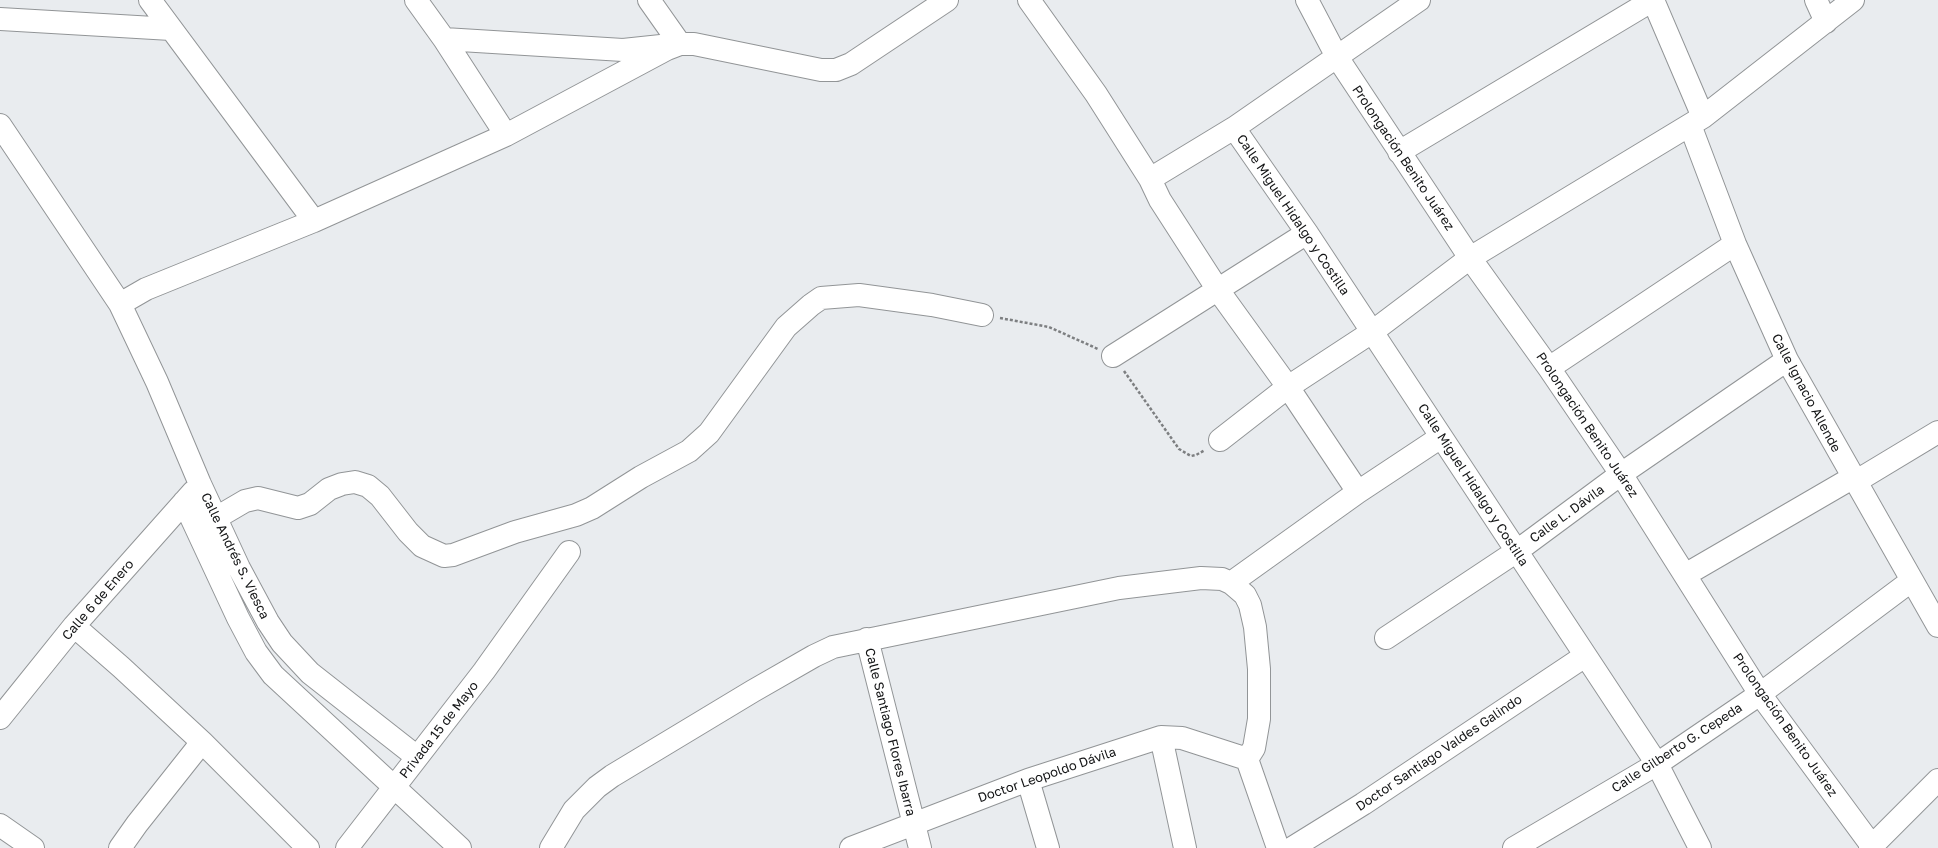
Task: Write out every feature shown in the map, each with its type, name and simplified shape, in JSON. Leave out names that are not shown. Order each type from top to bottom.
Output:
[{"type":"street","points":[[150,0],[314,221]]},
{"type":"street","points":[[416,0],[444,38],[506,135]]},
{"type":"street","points":[[649,0],[680,44]]},
{"type":"street","points":[[444,38],[623,50],[694,44],[822,70],[836,70],[851,64],[947,0]]},
{"type":"street","points":[[1028,0],[1096,94],[1150,179],[1160,200],[1218,290],[1288,387],[1358,492]]},
{"type":"street","name":"Prolongación Benito Juárez","points":[[1307,0],[1337,57],[1470,258],[1549,368],[1621,474],[1760,694],[1871,847]]},
{"type":"street","points":[[1150,179],[1234,128],[1419,0]]},
{"type":"street","points":[[1400,152],[1653,0]]},
{"type":"street","name":"Calle Ignacio Allende","points":[[1653,0],[1696,121],[1735,244],[1786,360],[1853,480],[1938,626]]},
{"type":"street","points":[[1816,0],[1826,22]]},
{"type":"street","points":[[1220,440],[1288,387],[1372,332],[1470,258],[1696,121],[1853,0]]},
{"type":"street","points":[[0,19],[171,29]]},
{"type":"street","points":[[120,304],[146,289],[191,269],[314,221],[506,135],[667,49],[680,44]]},
{"type":"street","name":"Calle Andrés S. Viesca","points":[[0,125],[120,304],[157,382],[200,484],[239,568],[268,622],[282,643],[310,673],[418,757]]},
{"type":"street","name":"Calle Miguel Hidalgo y Costilla","points":[[1234,128],[1307,233],[1657,764],[1700,848]]},
{"type":"street","points":[[1113,356],[1307,233]]},
{"type":"street","points":[[1549,368],[1735,244]]},
{"type":"street","points":[[216,518],[245,501],[258,498],[298,508],[310,504],[329,489],[342,484],[355,482],[368,486],[380,496],[408,532],[422,546],[444,556],[453,555],[515,532],[576,515],[592,508],[641,477],[689,451],[709,433],[786,327],[821,298],[859,296],[932,305],[982,315]]},
{"type":"street","name":"Calle L. Dávila","points":[[1386,638],[1517,551],[1621,474],[1786,360]]},
{"type":"street","points":[[1685,575],[1938,432]]},
{"type":"street","points":[[1231,583],[1358,492],[1441,437]]},
{"type":"street","name":"Calle 6 de Enero","points":[[0,718],[74,626],[200,484]]},
{"type":"street","points":[[184,502],[238,618],[256,652],[273,675],[460,848]]},
{"type":"street","name":"Privada 15 de Mayo","points":[[347,848],[484,671],[569,552]]},
{"type":"street","points":[[550,848],[574,810],[612,776],[753,691],[833,647],[1119,588],[1201,578],[1222,579],[1231,583],[1241,590],[1250,605],[1255,626],[1259,670],[1257,734],[1254,748],[1247,759],[1278,848]]},
{"type":"street","name":"Calle Gilberto G. Cepeda","points":[[1514,848],[1657,764],[1760,694],[1911,581]]},
{"type":"street","points":[[74,626],[122,667],[202,742],[308,848]]},
{"type":"street","name":"Calle Santiago Flores Ibarra","points":[[867,639],[920,848]]},
{"type":"street","name":"Doctor Santiago Valdes Galindo","points":[[1292,848],[1363,804],[1586,656]]},
{"type":"street","points":[[1161,738],[1185,848]]},
{"type":"street","name":"Doctor Leopoldo Dávila","points":[[851,848],[1028,780],[1161,738],[1182,738],[1247,759]]},
{"type":"street","points":[[120,848],[136,824],[202,742]]},
{"type":"street","points":[[1028,780],[1048,848]]},
{"type":"street","points":[[1871,847],[1936,787]]},
{"type":"street","points":[[0,825],[33,848]]},
{"type":"path","points":[[982,315],[1049,327],[1113,356],[1179,449],[1186,454],[1196,456],[1220,440]]}]
